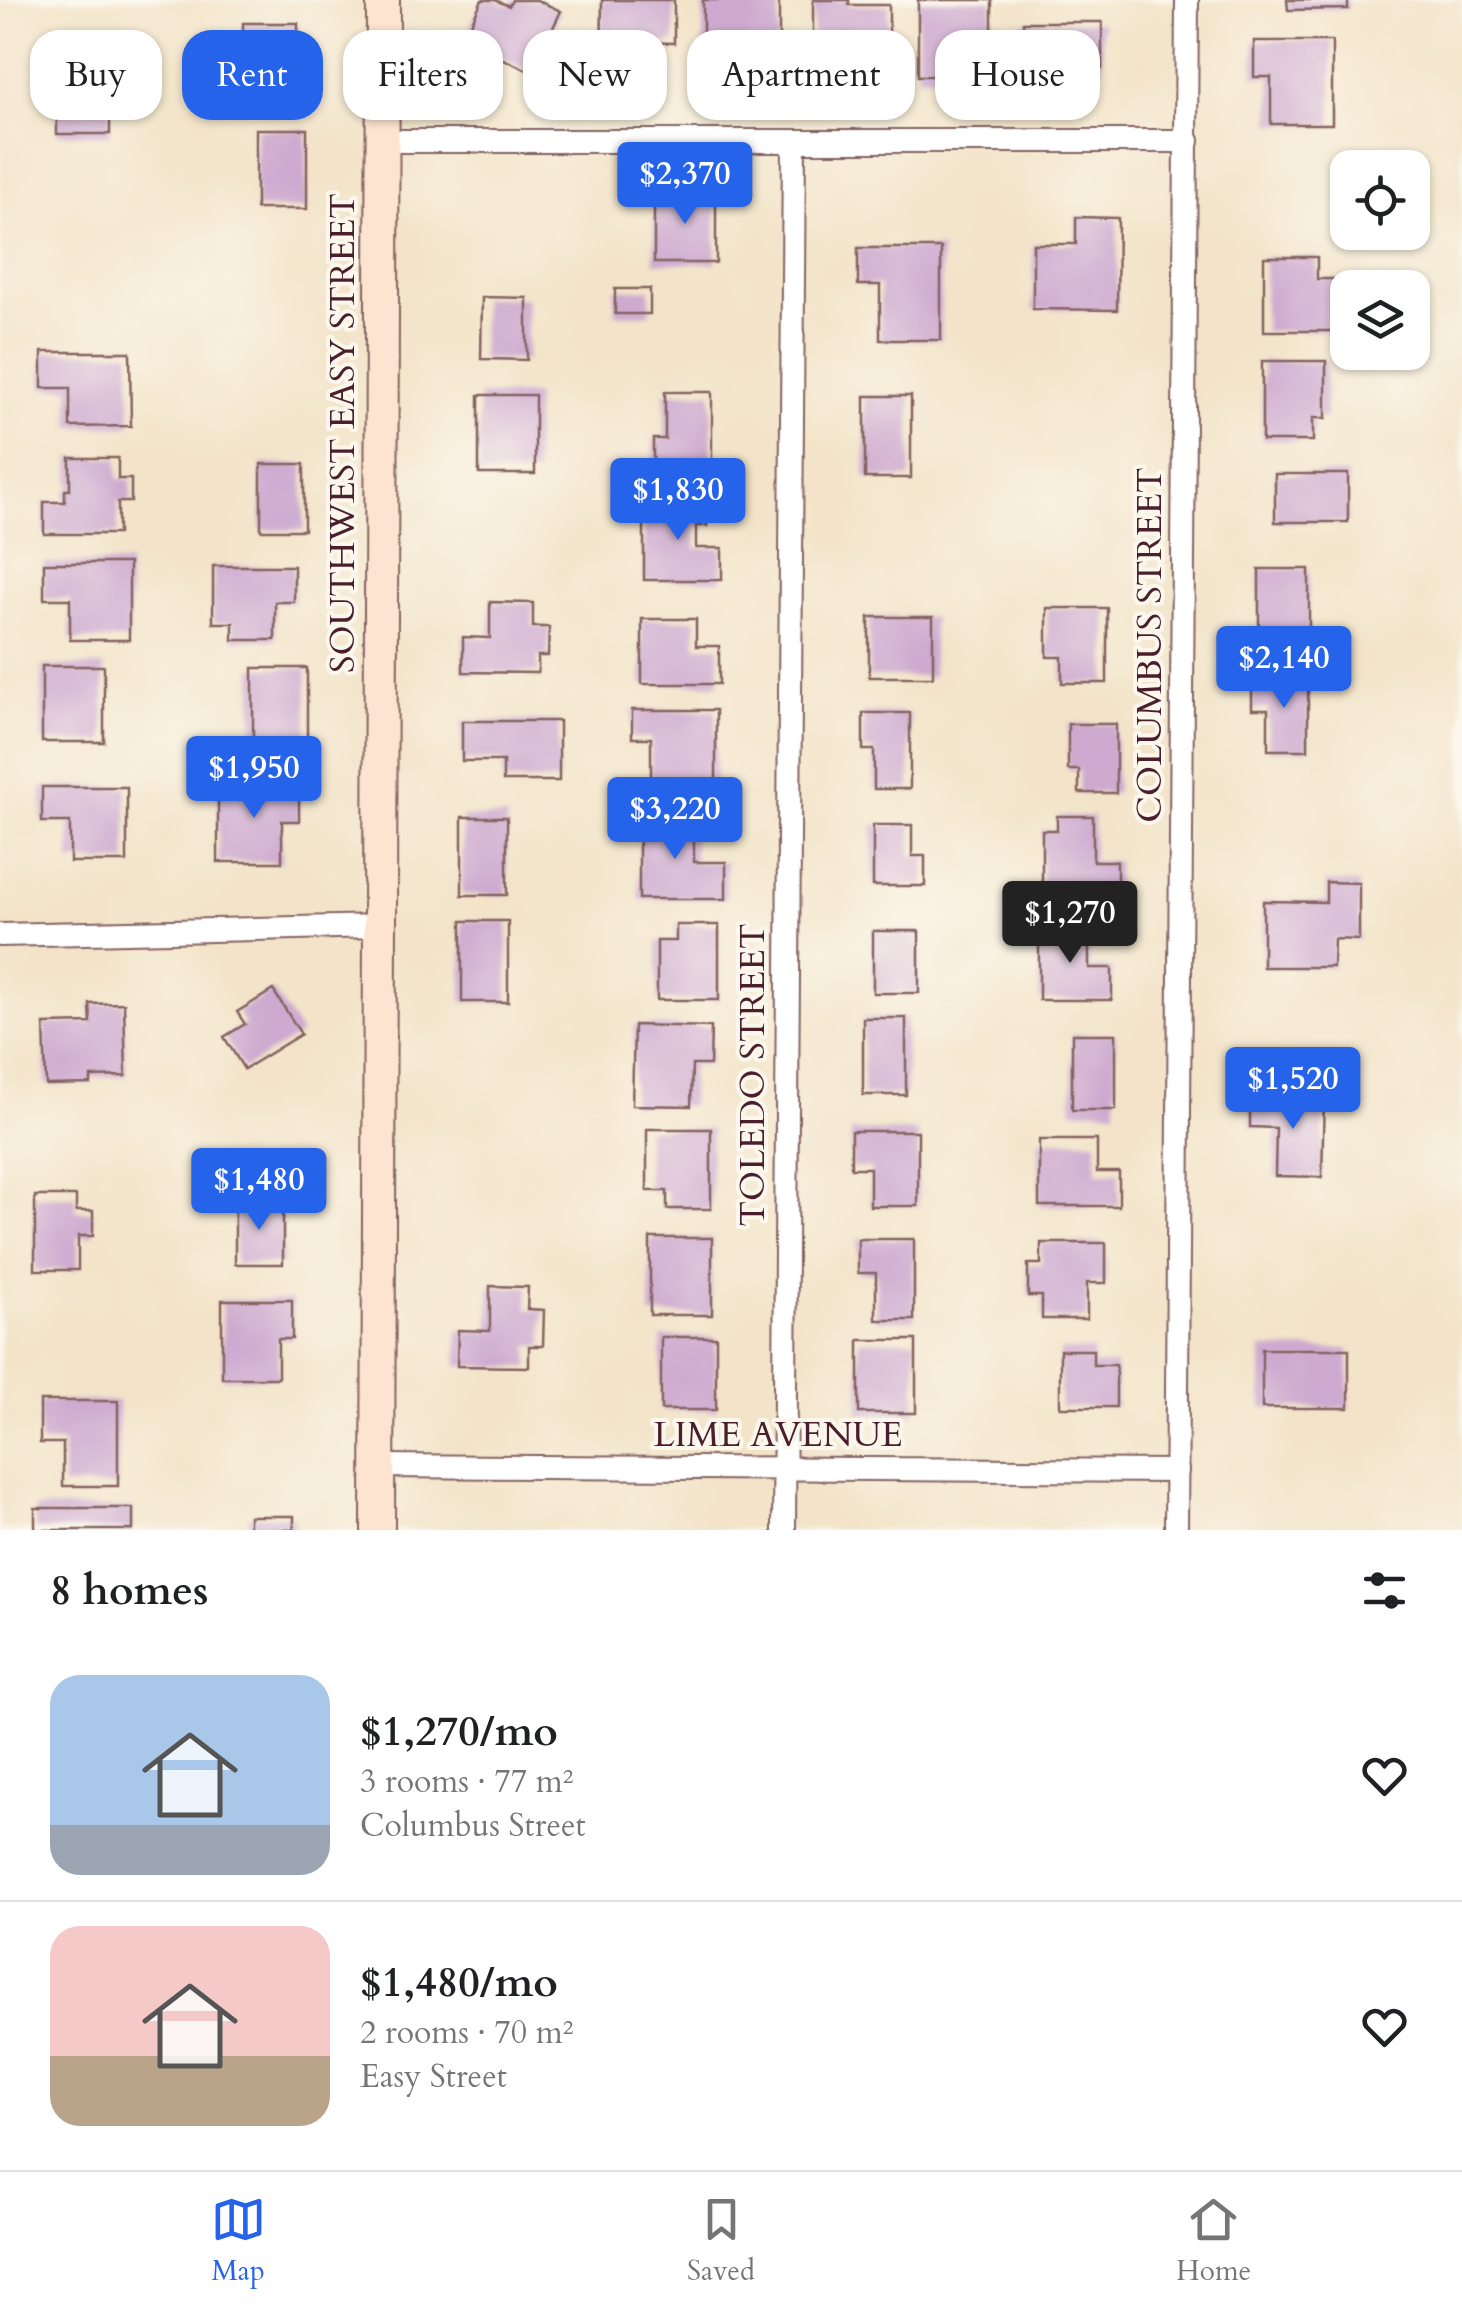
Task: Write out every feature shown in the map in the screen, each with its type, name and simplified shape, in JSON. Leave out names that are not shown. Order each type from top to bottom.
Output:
[{"type":"street","name":"SOUTHWEST EASY STREET","points":[[378,1530],[383,0]]},
{"type":"street","name":"COLUMBUS STREET","points":[[1176,1530],[1187,0]]},
{"type":"street","points":[[383,141],[1188,141]]},
{"type":"street","name":"TOLEDO STREET","points":[[784,1530],[794,141]]},
{"type":"street","points":[[0,934],[379,926]]},
{"type":"street","name":"LIME AVENUE","points":[[378,1466],[1177,1471]]},
{"type":"building","points":[[482,0],[509,6],[512,0],[537,0],[561,11],[552,30],[523,30],[523,68],[503,59],[503,30],[468,30]]},
{"type":"building","points":[[602,0],[674,0],[674,43],[667,43],[667,30],[602,30]]},
{"type":"building","points":[[703,0],[779,0],[779,30],[703,30]]},
{"type":"building","points":[[813,0],[889,5],[889,30],[813,30]]},
{"type":"building","points":[[918,0],[992,0],[992,30],[935,30],[935,76],[918,76]]},
{"type":"building","points":[[1287,0],[1348,0],[1348,9],[1288,10]]},
{"type":"building","points":[[1023,22],[1102,22],[1102,69],[1100,30],[1023,30]]},
{"type":"building","points":[[243,23],[298,23],[298,30],[243,30]]},
{"type":"building","points":[[1254,41],[1332,41],[1332,124],[1271,124],[1271,77],[1254,77]]},
{"type":"building","points":[[57,120],[110,120],[110,134],[57,134]]},
{"type":"building","points":[[256,129],[307,129],[307,209],[256,209]]},
{"type":"building","points":[[654,191],[716,191],[716,263],[654,263]]},
{"type":"building","points":[[1076,217],[1118,218],[1117,310],[1033,309],[1033,244],[1076,244]]},
{"type":"building","points":[[858,248],[941,248],[941,340],[880,340],[880,285],[858,285]]},
{"type":"building","points":[[1264,257],[1317,257],[1317,279],[1330,279],[1330,331],[1264,331]]},
{"type":"building","points":[[615,289],[650,289],[650,314],[615,314]]},
{"type":"building","points":[[482,297],[527,298],[527,360],[481,359]]},
{"type":"building","points":[[42,352],[130,352],[131,426],[70,427],[70,388],[42,388]]},
{"type":"building","points":[[1262,361],[1326,361],[1326,418],[1313,418],[1313,441],[1262,441]]},
{"type":"building","points":[[665,392],[712,392],[712,476],[653,476],[653,439],[665,439]]},
{"type":"building","points":[[479,395],[535,395],[535,474],[479,474]]},
{"type":"building","points":[[865,396],[911,396],[911,478],[865,478]]},
{"type":"building","points":[[70,458],[118,458],[118,479],[131,479],[131,502],[118,502],[118,534],[44,534],[44,502],[65,502],[65,490],[70,490]]},
{"type":"building","points":[[261,464],[304,464],[304,530],[261,530]]},
{"type":"building","points":[[1275,474],[1348,474],[1348,522],[1275,522]]},
{"type":"building","points":[[644,501],[707,501],[707,526],[696,526],[696,548],[722,548],[722,580],[644,580]]},
{"type":"building","points":[[44,563],[129,563],[129,640],[70,640],[70,599],[44,599]]},
{"type":"building","points":[[213,566],[294,566],[294,602],[275,602],[275,640],[233,640],[233,623],[213,623]]},
{"type":"building","points":[[1259,569],[1309,569],[1309,649],[1259,649]]},
{"type":"building","points":[[490,602],[533,603],[533,627],[549,627],[548,656],[538,656],[538,673],[463,672],[463,637],[490,638]]},
{"type":"building","points":[[1047,608],[1107,608],[1107,683],[1062,683],[1062,657],[1047,657]]},
{"type":"building","points":[[869,617],[933,617],[933,677],[869,677]]},
{"type":"building","points":[[642,619],[696,619],[696,646],[719,646],[719,684],[642,684]]},
{"type":"building","points":[[42,666],[104,666],[104,742],[42,742]]},
{"type":"building","points":[[253,668],[307,668],[307,740],[253,740]]},
{"type":"building","points":[[1252,678],[1308,678],[1308,750],[1268,750],[1268,709],[1252,709]]},
{"type":"building","points":[[632,710],[716,710],[716,791],[651,791],[651,738],[632,738]]},
{"type":"building","points":[[863,713],[910,713],[910,789],[874,789],[874,750],[863,750]]},
{"type":"building","points":[[462,721],[559,721],[559,781],[503,781],[503,761],[462,761]]},
{"type":"building","points":[[1068,724],[1116,724],[1116,793],[1079,793],[1079,770],[1068,770]]},
{"type":"building","points":[[218,785],[299,785],[299,821],[282,821],[282,862],[218,862]]},
{"type":"building","points":[[42,787],[127,787],[127,862],[70,862],[70,822],[42,822]]},
{"type":"building","points":[[639,816],[694,816],[694,862],[726,862],[726,899],[639,899]]},
{"type":"building","points":[[1057,816],[1093,816],[1093,861],[1117,861],[1117,899],[1042,899],[1042,830],[1057,830]]},
{"type":"building","points":[[462,817],[507,817],[507,895],[462,895]]},
{"type":"building","points":[[873,825],[912,825],[912,856],[925,856],[925,886],[873,886]]},
{"type":"building","points":[[1326,882],[1359,883],[1359,940],[1334,939],[1333,967],[1263,967],[1263,901],[1326,902]]},
{"type":"building","points":[[462,921],[508,921],[508,1002],[462,1002]]},
{"type":"building","points":[[1039,924],[1089,924],[1089,968],[1112,968],[1112,1000],[1039,1000]]},
{"type":"building","points":[[676,925],[719,925],[719,1000],[657,1000],[657,941],[676,941]]},
{"type":"building","points":[[873,931],[919,931],[919,993],[873,993]]},
{"type":"building","points":[[273,990],[301,1034],[244,1069],[224,1037],[245,1024],[237,1012]]},
{"type":"building","points":[[124,1003],[126,1076],[91,1077],[91,1084],[46,1085],[44,1024],[91,1023],[90,1004]]},
{"type":"building","points":[[863,1018],[906,1018],[906,1095],[863,1095]]},
{"type":"building","points":[[634,1025],[711,1027],[710,1065],[692,1065],[691,1106],[632,1105]]},
{"type":"building","points":[[1072,1034],[1116,1034],[1116,1110],[1072,1110]]},
{"type":"building","points":[[1250,1096],[1324,1097],[1322,1177],[1275,1176],[1276,1128],[1250,1127]]},
{"type":"building","points":[[647,1129],[711,1129],[711,1209],[667,1209],[667,1191],[647,1191]]},
{"type":"building","points":[[851,1131],[918,1131],[918,1206],[870,1206],[870,1168],[851,1168]]},
{"type":"building","points":[[1039,1140],[1097,1140],[1097,1172],[1119,1172],[1119,1206],[1039,1206]]},
{"type":"building","points":[[35,1196],[76,1196],[76,1211],[93,1211],[93,1236],[78,1236],[78,1270],[35,1270]]},
{"type":"building","points":[[235,1202],[283,1202],[283,1264],[235,1264]]},
{"type":"building","points":[[650,1238],[712,1238],[712,1315],[650,1315]]},
{"type":"building","points":[[858,1239],[914,1239],[914,1320],[876,1320],[876,1273],[858,1273]]},
{"type":"building","points":[[1041,1243],[1106,1243],[1106,1283],[1087,1283],[1087,1319],[1042,1319],[1042,1296],[1028,1296],[1028,1264],[1041,1264]]},
{"type":"building","points":[[490,1286],[528,1287],[527,1309],[544,1310],[543,1346],[529,1346],[529,1367],[457,1366],[458,1330],[490,1331]]},
{"type":"building","points":[[222,1300],[292,1300],[292,1339],[278,1339],[278,1378],[222,1378]]},
{"type":"building","points":[[661,1337],[716,1337],[716,1410],[661,1410]]},
{"type":"building","points":[[859,1340],[916,1340],[916,1413],[859,1413]]},
{"type":"building","points":[[1262,1349],[1349,1349],[1349,1408],[1262,1408]]},
{"type":"building","points":[[1060,1350],[1093,1350],[1093,1365],[1116,1365],[1116,1407],[1060,1407]]},
{"type":"building","points":[[40,1401],[118,1401],[118,1486],[63,1486],[63,1443],[40,1443]]},
{"type":"building","points":[[35,1508],[133,1508],[133,1530],[35,1530]]},
{"type":"building","points":[[249,1516],[294,1516],[294,1530],[249,1530]]}]
